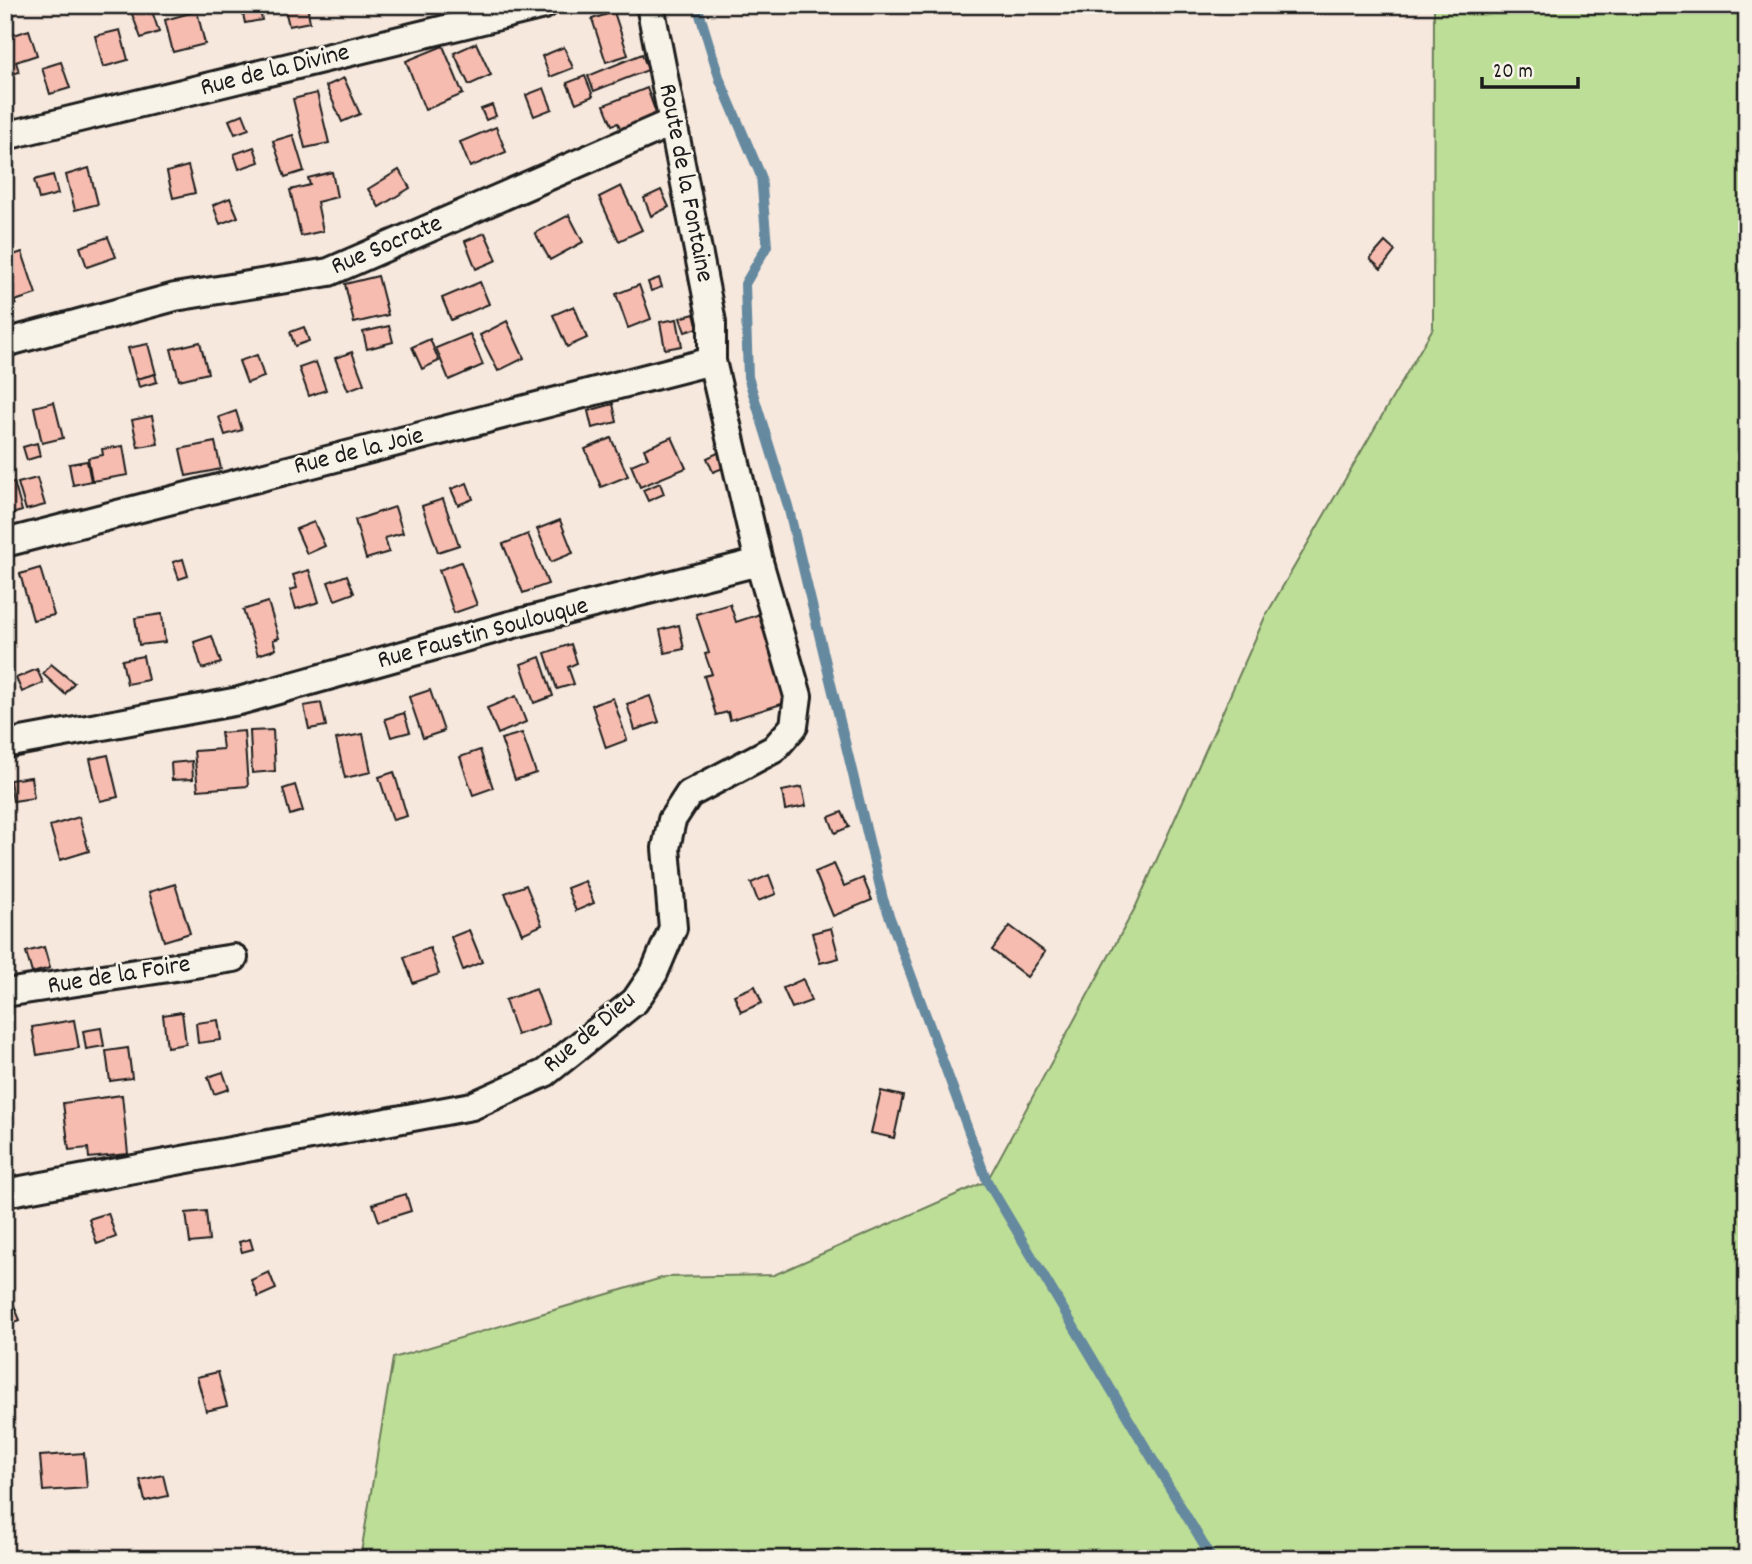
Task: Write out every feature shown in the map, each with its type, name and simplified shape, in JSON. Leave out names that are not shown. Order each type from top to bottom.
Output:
[{"type":"street","name":"Rue de la Divine","points":[[5,136],[544,5]]},
{"type":"street","name":"Route de la Fontaine","points":[[650,5],[712,322],[712,361]]},
{"type":"street","name":"Rue Socrate","points":[[5,343],[175,297],[329,272],[673,122]]},
{"type":"street","name":"Rue de la Joie","points":[[5,543],[712,361]]},
{"type":"street","points":[[712,361],[759,562]]},
{"type":"street","name":"Rue Faustin Soulouque","points":[[5,744],[239,701],[510,625],[759,562]]},
{"type":"street","name":"Rue de Dieu","points":[[5,1193],[472,1106],[545,1073],[635,1001],[654,973],[673,928],[666,848],[672,820],[689,794],[774,749],[794,726],[798,696],[759,562]]},
{"type":"street","name":"Rue de la Foire","points":[[5,993],[234,958]]},
{"type":"green space","points":[[1434,5],[1747,5],[1747,1559],[360,1559],[393,1358],[665,1277],[774,1275],[987,1181],[1136,906],[1265,617],[1433,328]]},
{"type":"building","points":[[150,5],[159,32],[141,38],[129,6]]},
{"type":"building","points":[[241,5],[259,5],[262,20],[245,23]]},
{"type":"building","points":[[284,5],[307,5],[310,22],[289,26]]},
{"type":"building","points":[[197,11],[205,44],[173,52],[165,20]]},
{"type":"building","points":[[614,12],[628,55],[606,62],[592,19]]},
{"type":"building","points":[[29,30],[37,55],[16,62],[19,72],[5,77],[5,38]]},
{"type":"building","points":[[120,30],[128,60],[103,67],[95,36]]},
{"type":"building","points":[[476,43],[491,75],[469,85],[454,53]]},
{"type":"building","points":[[443,46],[463,94],[425,110],[406,61]]},
{"type":"building","points":[[564,47],[573,68],[550,77],[542,56]]},
{"type":"building","points":[[642,54],[648,70],[594,91],[588,76]]},
{"type":"building","points":[[61,62],[70,88],[50,94],[42,68]]},
{"type":"building","points":[[585,76],[593,96],[576,103],[567,83]]},
{"type":"building","points":[[344,78],[360,114],[342,122],[326,86]]},
{"type":"building","points":[[544,88],[552,109],[534,116],[526,95]]},
{"type":"building","points":[[647,88],[657,116],[621,131],[618,123],[612,125],[604,105]]},
{"type":"building","points":[[317,93],[329,143],[305,148],[293,99]]},
{"type":"building","points":[[492,105],[496,116],[486,120],[481,109]]},
{"type":"building","points":[[243,114],[249,129],[235,134],[229,120]]},
{"type":"building","points":[[496,127],[506,152],[470,167],[460,142]]},
{"type":"building","points":[[293,135],[304,171],[285,177],[273,141]]},
{"type":"building","points":[[254,147],[259,162],[239,169],[234,154]]},
{"type":"building","points":[[188,166],[195,193],[173,198],[167,172]]},
{"type":"building","points":[[89,168],[98,204],[75,210],[66,175]]},
{"type":"building","points":[[399,170],[410,188],[379,207],[368,189]]},
{"type":"building","points":[[332,172],[337,197],[317,202],[323,231],[301,236],[290,190],[310,185],[308,178]]},
{"type":"building","points":[[53,175],[58,194],[39,199],[34,180]]},
{"type":"building","points":[[621,186],[642,230],[619,241],[599,197]]},
{"type":"building","points":[[661,190],[669,207],[651,216],[644,198]]},
{"type":"building","points":[[230,198],[238,217],[220,224],[213,205]]},
{"type":"building","points":[[569,215],[583,242],[550,260],[535,233]]},
{"type":"building","points":[[485,233],[497,260],[476,269],[465,241]]},
{"type":"building","points":[[108,237],[116,257],[87,267],[80,247]]},
{"type":"building","points":[[1385,242],[1395,251],[1381,269],[1370,259]]},
{"type":"building","points":[[22,252],[36,294],[5,307],[5,258]]},
{"type":"building","points":[[378,276],[388,315],[354,323],[345,284]]},
{"type":"building","points":[[659,278],[662,287],[651,291],[648,282]]},
{"type":"building","points":[[480,282],[489,304],[451,320],[442,298]]},
{"type":"building","points":[[639,285],[651,319],[628,328],[616,294]]},
{"type":"building","points":[[574,306],[587,338],[567,347],[553,315]]},
{"type":"building","points":[[694,314],[698,328],[685,332],[680,318]]},
{"type":"building","points":[[677,319],[682,346],[665,349],[660,322]]},
{"type":"building","points":[[507,321],[524,358],[498,371],[480,335]]},
{"type":"building","points":[[389,326],[393,342],[367,349],[363,332]]},
{"type":"building","points":[[304,327],[309,341],[295,346],[290,332]]},
{"type":"building","points":[[470,334],[483,365],[449,380],[436,348]]},
{"type":"building","points":[[430,339],[439,361],[422,369],[412,347]]},
{"type":"building","points":[[200,342],[208,373],[179,380],[171,349]]},
{"type":"building","points":[[148,344],[156,374],[136,379],[128,348]]},
{"type":"building","points":[[352,352],[364,384],[348,390],[335,358]]},
{"type":"building","points":[[257,355],[264,377],[247,383],[239,361]]},
{"type":"building","points":[[316,362],[326,390],[309,396],[299,368]]},
{"type":"building","points":[[155,374],[157,382],[139,387],[137,379]]},
{"type":"building","points":[[54,402],[63,438],[42,443],[34,407]]},
{"type":"building","points":[[613,404],[617,422],[592,428],[588,411]]},
{"type":"building","points":[[5,407],[12,434],[5,435]]},
{"type":"building","points":[[236,411],[242,430],[225,435],[219,417]]},
{"type":"building","points":[[152,416],[158,444],[138,447],[132,420]]},
{"type":"building","points":[[672,437],[686,468],[640,487],[631,465],[648,458],[644,449]]},
{"type":"building","points":[[611,438],[628,476],[601,487],[585,449]]},
{"type":"building","points":[[215,442],[221,469],[186,476],[180,449]]},
{"type":"building","points":[[37,443],[40,456],[27,460],[23,447]]},
{"type":"building","points":[[123,446],[128,475],[92,481],[88,458],[103,455],[102,449]]},
{"type":"building","points":[[724,450],[731,465],[713,472],[707,458]]},
{"type":"building","points":[[87,461],[91,481],[73,485],[69,464]]},
{"type":"building","points":[[37,478],[45,505],[26,510],[18,483]]},
{"type":"building","points":[[14,482],[22,511],[5,516],[5,485]]},
{"type":"building","points":[[467,483],[473,499],[458,505],[451,489]]},
{"type":"building","points":[[660,483],[664,494],[648,501],[643,490]]},
{"type":"building","points":[[443,499],[459,545],[438,552],[422,506]]},
{"type":"building","points":[[395,507],[403,533],[385,538],[389,552],[366,559],[355,520]]},
{"type":"building","points":[[560,520],[573,553],[551,562],[537,529]]},
{"type":"building","points":[[314,522],[325,546],[307,554],[296,529]]},
{"type":"building","points":[[528,534],[548,584],[523,593],[503,544]]},
{"type":"building","points":[[183,559],[188,576],[179,579],[173,562]]},
{"type":"building","points":[[461,562],[477,605],[454,613],[439,570]]},
{"type":"building","points":[[40,568],[54,615],[33,620],[20,574]]},
{"type":"building","points":[[309,570],[319,602],[296,609],[290,590],[297,588],[293,575]]},
{"type":"building","points":[[347,575],[354,593],[335,600],[328,582]]},
{"type":"building","points":[[268,602],[279,638],[273,640],[276,649],[258,655],[243,610]]},
{"type":"building","points":[[730,604],[736,622],[760,614],[788,702],[730,720],[728,712],[716,715],[704,676],[712,674],[705,654],[709,653],[696,614]]},
{"type":"building","points":[[162,614],[165,642],[139,645],[135,618]]},
{"type":"building","points":[[679,625],[684,649],[665,653],[660,630]]},
{"type":"building","points":[[212,636],[221,663],[202,669],[194,642]]},
{"type":"building","points":[[571,644],[577,663],[568,667],[574,684],[557,689],[545,653]]},
{"type":"building","points":[[143,656],[148,680],[127,684],[122,660]]},
{"type":"building","points":[[540,657],[553,696],[534,703],[521,664]]},
{"type":"building","points":[[51,664],[74,683],[65,694],[43,674]]},
{"type":"building","points":[[37,669],[43,683],[22,692],[16,678]]},
{"type":"building","points":[[430,690],[444,731],[423,738],[409,697]]},
{"type":"building","points":[[516,696],[526,722],[498,734],[487,708]]},
{"type":"building","points":[[650,696],[659,722],[635,730],[627,704]]},
{"type":"building","points":[[613,698],[627,740],[606,748],[592,705]]},
{"type":"building","points":[[321,703],[326,726],[309,729],[304,706]]},
{"type":"building","points":[[404,713],[410,732],[391,737],[385,719]]},
{"type":"building","points":[[273,730],[275,771],[252,773],[250,731]]},
{"type":"building","points":[[244,731],[248,786],[198,790],[194,751],[223,749],[221,733]]},
{"type":"building","points":[[522,733],[536,773],[515,780],[501,739]]},
{"type":"building","points":[[363,734],[371,772],[345,778],[336,739]]},
{"type":"building","points":[[480,750],[493,788],[473,795],[460,757]]},
{"type":"building","points":[[108,755],[118,797],[100,801],[90,759]]},
{"type":"building","points":[[192,761],[193,779],[172,780],[171,763]]},
{"type":"building","points":[[394,772],[407,816],[393,820],[379,777]]},
{"type":"building","points":[[31,777],[34,798],[13,801],[10,780]]},
{"type":"building","points":[[295,785],[303,811],[290,815],[283,789]]},
{"type":"building","points":[[802,787],[806,806],[785,810],[782,791]]},
{"type":"building","points":[[842,812],[849,827],[835,833],[829,817]]},
{"type":"building","points":[[79,817],[89,851],[60,860],[50,826]]},
{"type":"building","points":[[834,864],[844,886],[863,878],[872,900],[833,916],[815,872]]},
{"type":"building","points":[[769,875],[776,894],[758,901],[751,883]]},
{"type":"building","points":[[585,881],[594,903],[576,911],[567,888]]},
{"type":"building","points":[[175,884],[190,933],[164,941],[149,892]]},
{"type":"building","points":[[526,885],[542,925],[522,934],[505,893]]},
{"type":"building","points":[[1010,926],[1045,952],[1027,977],[992,950]]},
{"type":"building","points":[[831,928],[839,958],[820,963],[812,933]]},
{"type":"building","points":[[469,930],[482,962],[463,970],[451,937]]},
{"type":"building","points":[[44,947],[50,968],[32,973],[26,952]]},
{"type":"building","points":[[430,948],[439,974],[413,983],[404,957]]},
{"type":"building","points":[[803,979],[811,1001],[792,1008],[783,988]]},
{"type":"building","points":[[755,986],[762,1003],[741,1012],[734,995]]},
{"type":"building","points":[[536,989],[549,1024],[517,1035],[505,1000]]},
{"type":"building","points":[[182,1012],[186,1044],[167,1047],[163,1015]]},
{"type":"building","points":[[74,1020],[79,1048],[37,1055],[32,1027]]},
{"type":"building","points":[[218,1020],[221,1040],[198,1043],[196,1023]]},
{"type":"building","points":[[101,1028],[104,1046],[86,1049],[83,1031]]},
{"type":"building","points":[[128,1048],[132,1078],[110,1081],[106,1051]]},
{"type":"building","points":[[223,1072],[229,1089],[214,1094],[208,1077]]},
{"type":"building","points":[[881,1091],[903,1096],[894,1138],[871,1133]]},
{"type":"building","points":[[122,1095],[128,1154],[89,1158],[88,1148],[69,1150],[63,1103]]},
{"type":"building","points":[[406,1194],[411,1211],[379,1221],[373,1204]]},
{"type":"building","points":[[206,1211],[209,1241],[190,1243],[186,1213]]},
{"type":"building","points":[[108,1213],[116,1237],[97,1244],[89,1219]]},
{"type":"building","points":[[250,1239],[253,1249],[242,1252],[239,1242]]},
{"type":"building","points":[[269,1272],[276,1289],[258,1297],[251,1280]]},
{"type":"building","points":[[12,1301],[20,1320],[5,1327],[5,1304]]},
{"type":"building","points":[[218,1372],[227,1406],[206,1411],[197,1377]]},
{"type":"building","points":[[84,1453],[87,1488],[43,1491],[40,1456]]},
{"type":"building","points":[[163,1475],[168,1496],[145,1501],[140,1480]]},
{"type":"waterway","points":[[697,5],[720,80],[761,176],[767,246],[745,284],[748,377],[788,506],[883,899],[987,1181],[1212,1559]]}]
